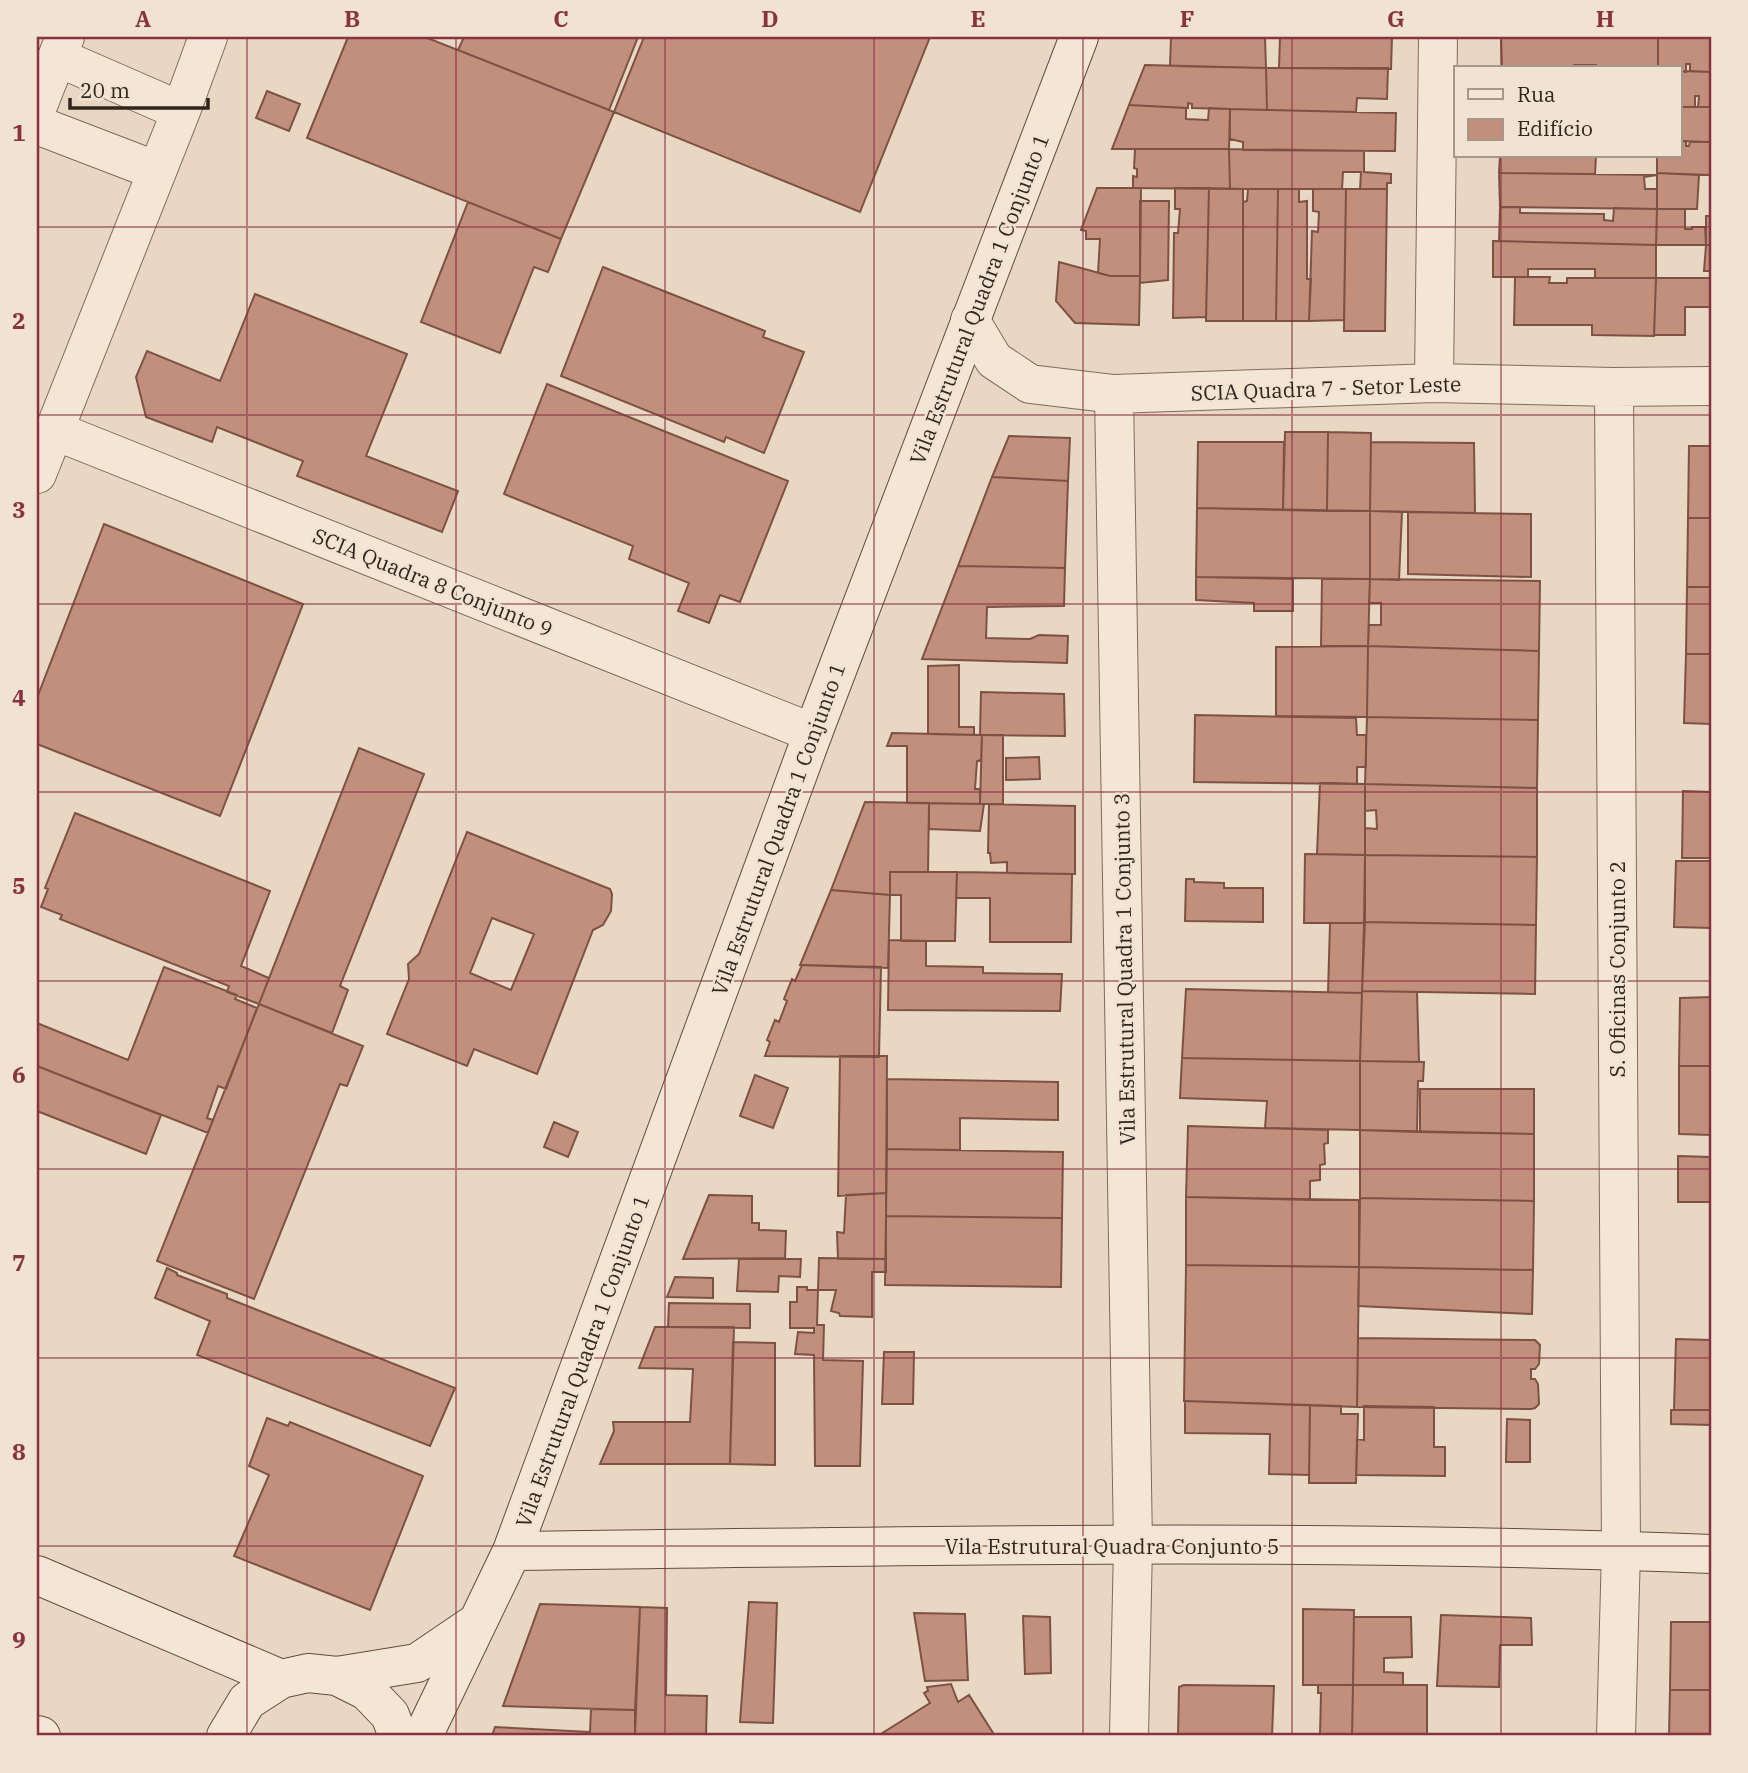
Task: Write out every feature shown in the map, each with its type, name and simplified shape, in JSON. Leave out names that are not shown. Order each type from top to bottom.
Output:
[{"type":"street","points":[[37,474],[208,37]]},
{"type":"street","name":"Vila Estrutural Quadra 1 Conjunto 1","points":[[423,1736],[512,1550],[813,733],[1079,37]]},
{"type":"street","points":[[1434,383],[1438,37]]},
{"type":"street","points":[[37,108],[61,47],[181,111]]},
{"type":"street","points":[[37,125],[157,171]]},
{"type":"street","name":"SCIA Quadra 7 - Setor Leste","points":[[970,320],[994,360],[1030,384],[1114,394],[1434,383],[1711,386]]},
{"type":"street","name":"S. Oficinas Conjunto 2","points":[[1614,387],[1621,1550],[1616,1736]]},
{"type":"street","name":"Vila Estrutural Quadra 1 Conjunto 3","points":[[1114,394],[1133,1544],[1129,1736]]},
{"type":"street","name":"SCIA Quadra 8 Conjunto 9","points":[[53,430],[813,733]]},
{"type":"street","name":"Vila Estrutural Quadra Conjunto 5","points":[[512,1550],[1133,1544],[1621,1550],[1711,1554]]},
{"type":"street","points":[[37,1575],[281,1679]]},
{"type":"street","points":[[226,1736],[247,1701],[281,1679],[309,1673],[337,1676],[417,1663],[477,1622]]},
{"type":"street","points":[[337,1676],[367,1691],[390,1715],[398,1736]]},
{"type":"building","points":[[348,37],[425,37],[614,112],[561,239],[307,138]]},
{"type":"building","points":[[464,37],[638,37],[609,110],[458,50]]},
{"type":"building","points":[[644,37],[930,37],[860,212],[614,112]]},
{"type":"building","points":[[1171,37],[1265,38],[1266,68],[1170,66]]},
{"type":"building","points":[[1280,37],[1392,37],[1391,69],[1279,68]]},
{"type":"building","points":[[1501,37],[1658,37],[1658,66],[1502,66]]},
{"type":"building","points":[[1658,37],[1711,38],[1711,72],[1690,71],[1690,64],[1686,64],[1686,72],[1682,71],[1682,66],[1658,66]]},
{"type":"building","points":[[1145,65],[1266,68],[1267,110],[1192,108],[1192,104],[1188,103],[1188,108],[1129,105]]},
{"type":"building","points":[[1266,68],[1388,68],[1387,99],[1357,98],[1356,112],[1267,110]]},
{"type":"building","points":[[1682,71],[1711,72],[1711,107],[1698,107],[1699,96],[1695,96],[1695,107],[1682,107]]},
{"type":"building","points":[[267,91],[300,104],[289,131],[256,118]]},
{"type":"building","points":[[1129,105],[1186,108],[1186,119],[1208,120],[1209,108],[1230,109],[1229,149],[1112,149]]},
{"type":"building","points":[[1682,107],[1711,107],[1711,142],[1682,141]]},
{"type":"building","points":[[1230,109],[1396,113],[1395,151],[1243,150],[1243,142],[1230,139]]},
{"type":"building","points":[[1682,141],[1686,141],[1686,146],[1689,146],[1690,142],[1711,142],[1711,175],[1657,173],[1657,158],[1682,158]]},
{"type":"building","points":[[1135,149],[1229,149],[1230,189],[1133,188],[1133,176],[1137,177],[1137,169],[1134,168]]},
{"type":"building","points":[[1229,149],[1364,151],[1364,172],[1391,174],[1391,183],[1387,183],[1387,189],[1360,189],[1361,172],[1343,172],[1342,189],[1230,189]]},
{"type":"building","points":[[1500,158],[1596,158],[1595,174],[1499,173]]},
{"type":"building","points":[[1499,173],[1657,175],[1644,177],[1645,189],[1657,189],[1657,209],[1500,207]]},
{"type":"building","points":[[1657,173],[1699,175],[1697,209],[1657,209]]},
{"type":"building","points":[[1097,188],[1141,188],[1140,276],[1110,276],[1098,273],[1100,239],[1086,239],[1086,231],[1081,230]]},
{"type":"building","points":[[1175,188],[1209,188],[1206,317],[1173,318],[1174,233],[1178,233],[1180,209],[1175,209]]},
{"type":"building","points":[[1209,188],[1243,189],[1243,321],[1206,321]]},
{"type":"building","points":[[1248,189],[1278,189],[1276,321],[1243,321],[1243,202],[1247,201]]},
{"type":"building","points":[[1278,189],[1299,189],[1299,202],[1307,201],[1307,279],[1311,279],[1309,321],[1276,321]]},
{"type":"building","points":[[1313,189],[1346,189],[1344,320],[1309,321],[1312,231],[1318,232],[1319,212],[1313,211]]},
{"type":"building","points":[[1346,189],[1387,189],[1385,331],[1344,331]]},
{"type":"building","points":[[1140,201],[1169,201],[1168,280],[1140,283]]},
{"type":"building","points":[[468,202],[561,239],[548,272],[534,267],[500,353],[421,322]]},
{"type":"building","points":[[1500,207],[1520,207],[1520,213],[1604,214],[1604,220],[1613,221],[1614,208],[1657,209],[1656,245],[1499,241]]},
{"type":"building","points":[[1657,209],[1685,209],[1685,229],[1705,227],[1706,245],[1656,245]]},
{"type":"building","points":[[1706,216],[1711,216],[1711,245],[1706,245]]},
{"type":"building","points":[[1493,241],[1656,245],[1656,278],[1595,278],[1595,269],[1528,269],[1528,277],[1493,277]]},
{"type":"building","points":[[1706,245],[1711,245],[1711,271],[1704,271]]},
{"type":"building","points":[[1059,262],[1110,276],[1140,276],[1139,325],[1075,323],[1056,301]]},
{"type":"building","points":[[603,267],[765,331],[763,337],[804,352],[764,453],[726,437],[724,442],[561,376]]},
{"type":"building","points":[[1515,277],[1550,277],[1549,283],[1567,283],[1567,278],[1656,278],[1654,336],[1592,335],[1592,325],[1514,325]]},
{"type":"building","points":[[1656,278],[1711,278],[1711,307],[1685,307],[1685,335],[1654,335]]},
{"type":"building","points":[[255,294],[407,354],[366,456],[458,491],[442,532],[297,476],[303,461],[217,427],[212,442],[146,417],[136,377],[147,351],[220,381]]},
{"type":"building","points":[[547,384],[788,481],[740,602],[720,595],[709,623],[678,611],[689,583],[629,559],[633,546],[504,494]]},
{"type":"building","points":[[1285,432],[1328,432],[1327,511],[1283,510]]},
{"type":"building","points":[[1328,432],[1371,433],[1370,511],[1327,511]]},
{"type":"building","points":[[1009,436],[1070,438],[1068,481],[992,477]]},
{"type":"building","points":[[1198,442],[1284,442],[1283,510],[1197,508]]},
{"type":"building","points":[[1371,442],[1474,443],[1475,513],[1370,511]]},
{"type":"building","points":[[1689,446],[1711,446],[1711,518],[1688,518]]},
{"type":"building","points":[[992,477],[1068,481],[1065,568],[958,566]]},
{"type":"building","points":[[1197,508],[1370,511],[1370,579],[1196,577]]},
{"type":"building","points":[[1370,511],[1402,512],[1399,580],[1370,579]]},
{"type":"building","points":[[1408,512],[1531,514],[1531,577],[1408,574]]},
{"type":"building","points":[[1688,518],[1711,518],[1711,587],[1687,587]]},
{"type":"building","points":[[104,524],[303,604],[220,816],[37,744],[37,698]]},
{"type":"building","points":[[958,566],[1065,568],[1064,606],[987,607],[986,638],[1068,636],[1067,663],[922,659]]},
{"type":"building","points":[[1196,577],[1293,579],[1293,611],[1254,611],[1254,603],[1196,600]]},
{"type":"building","points":[[1322,579],[1370,579],[1368,646],[1321,646]]},
{"type":"building","points":[[1370,579],[1540,581],[1539,651],[1368,646],[1369,625],[1381,625],[1381,603],[1369,603]]},
{"type":"building","points":[[1687,587],[1711,587],[1711,654],[1686,654]]},
{"type":"building","points":[[1368,646],[1367,717],[1276,716],[1276,647]]},
{"type":"building","points":[[1368,646],[1539,651],[1538,720],[1367,717]]},
{"type":"building","points":[[1686,654],[1711,654],[1711,724],[1684,723]]},
{"type":"building","points":[[959,665],[959,727],[974,727],[974,735],[928,734],[928,666]]},
{"type":"building","points":[[981,692],[1064,694],[1065,736],[980,735]]},
{"type":"building","points":[[1195,715],[1356,718],[1357,735],[1366,735],[1366,767],[1357,767],[1357,784],[1194,782]]},
{"type":"building","points":[[1367,717],[1538,720],[1537,788],[1365,784]]},
{"type":"building","points":[[892,733],[982,735],[981,760],[977,761],[975,789],[980,789],[980,804],[907,803],[907,746],[887,746]]},
{"type":"building","points":[[982,735],[1003,735],[1003,804],[980,804]]},
{"type":"building","points":[[359,748],[424,774],[340,986],[348,990],[332,1033],[259,1004]]},
{"type":"building","points":[[1039,757],[1040,779],[1006,780],[1006,758]]},
{"type":"building","points":[[1320,783],[1365,784],[1365,855],[1317,854]]},
{"type":"building","points":[[1365,784],[1537,788],[1537,857],[1365,855],[1365,828],[1377,829],[1376,810],[1365,811]]},
{"type":"building","points":[[1683,791],[1711,792],[1711,858],[1682,858]]},
{"type":"building","points":[[865,802],[929,803],[928,872],[890,872],[890,895],[831,890]]},
{"type":"building","points":[[929,803],[984,804],[980,831],[929,829]]},
{"type":"building","points":[[989,804],[1075,806],[1075,874],[1007,873],[1007,862],[991,863],[988,853]]},
{"type":"building","points":[[75,813],[270,891],[241,966],[269,978],[259,1004],[227,992],[229,986],[60,919],[62,915],[41,907],[48,889],[45,888]]},
{"type":"building","points":[[467,832],[610,889],[612,894],[611,911],[603,925],[593,930],[537,1074],[474,1049],[467,1066],[387,1034],[409,979],[408,964],[419,954]],"holes":[[[492,918],[534,934],[511,990],[470,973]]]},
{"type":"building","points":[[1305,854],[1365,855],[1364,923],[1304,923]]},
{"type":"building","points":[[1365,855],[1537,857],[1536,925],[1365,922]]},
{"type":"building","points":[[1676,861],[1711,861],[1711,928],[1674,927]]},
{"type":"building","points":[[890,872],[957,872],[955,941],[901,941],[901,895],[890,895]]},
{"type":"building","points":[[957,872],[1072,874],[1071,942],[990,942],[990,898],[956,898]]},
{"type":"building","points":[[1186,879],[1194,879],[1194,882],[1224,883],[1224,888],[1263,888],[1263,922],[1185,921]]},
{"type":"building","points":[[831,890],[890,895],[888,968],[800,965]]},
{"type":"building","points":[[1365,922],[1536,925],[1535,994],[1362,991]]},
{"type":"building","points":[[1330,923],[1364,923],[1362,993],[1328,993]]},
{"type":"building","points":[[889,940],[926,941],[926,966],[983,967],[983,973],[1062,974],[1060,1011],[888,1010]]},
{"type":"building","points":[[802,965],[881,967],[879,1057],[765,1056],[770,1042],[767,1040],[775,1020],[779,1022],[792,979],[795,981]]},
{"type":"building","points":[[164,967],[237,995],[235,999],[257,1008],[226,1089],[218,1086],[207,1118],[213,1120],[208,1133],[37,1066],[37,1023],[128,1060]]},
{"type":"building","points":[[1186,989],[1362,993],[1360,1061],[1182,1058]]},
{"type":"building","points":[[1362,991],[1417,992],[1419,1062],[1360,1061]]},
{"type":"building","points":[[1711,997],[1711,1066],[1679,1066],[1680,998]]},
{"type":"building","points":[[259,1004],[363,1046],[347,1086],[340,1084],[254,1299],[157,1261]]},
{"type":"building","points":[[840,1056],[887,1056],[886,1193],[838,1196]]},
{"type":"building","points":[[1182,1058],[1360,1061],[1360,1130],[1265,1128],[1267,1101],[1180,1098]]},
{"type":"building","points":[[1360,1061],[1424,1062],[1423,1081],[1418,1081],[1417,1132],[1360,1130]]},
{"type":"building","points":[[37,1066],[161,1115],[146,1154],[37,1111]]},
{"type":"building","points":[[1679,1066],[1711,1066],[1711,1135],[1679,1134]]},
{"type":"building","points":[[755,1075],[788,1088],[773,1128],[740,1116]]},
{"type":"building","points":[[887,1079],[1058,1082],[1058,1120],[960,1118],[960,1150],[887,1149]]},
{"type":"building","points":[[1420,1089],[1534,1089],[1534,1134],[1420,1132]]},
{"type":"building","points":[[554,1122],[578,1132],[568,1157],[544,1147]]},
{"type":"building","points":[[1188,1126],[1328,1130],[1328,1143],[1324,1144],[1325,1164],[1320,1165],[1320,1180],[1310,1181],[1310,1200],[1186,1197]]},
{"type":"building","points":[[1360,1130],[1534,1134],[1534,1201],[1360,1198]]},
{"type":"building","points":[[887,1149],[1063,1152],[1062,1218],[886,1216]]},
{"type":"building","points":[[1678,1156],[1711,1157],[1711,1202],[1678,1202]]},
{"type":"building","points":[[886,1193],[886,1259],[838,1259],[837,1232],[844,1233],[846,1195]]},
{"type":"building","points":[[709,1195],[752,1196],[752,1223],[759,1223],[759,1230],[786,1231],[785,1258],[683,1259]]},
{"type":"building","points":[[1186,1197],[1359,1200],[1359,1267],[1186,1265]]},
{"type":"building","points":[[1360,1198],[1534,1201],[1533,1270],[1359,1267]]},
{"type":"building","points":[[886,1216],[1062,1218],[1061,1287],[885,1285]]},
{"type":"building","points":[[819,1258],[886,1259],[886,1272],[872,1272],[872,1317],[840,1316],[839,1313],[831,1311],[836,1290],[818,1290]]},
{"type":"building","points":[[739,1259],[801,1259],[800,1277],[779,1276],[778,1292],[737,1291]]},
{"type":"building","points":[[1186,1265],[1359,1267],[1357,1407],[1184,1401]]},
{"type":"building","points":[[1359,1267],[1533,1270],[1532,1314],[1358,1306]]},
{"type":"building","points":[[167,1268],[177,1275],[227,1294],[227,1298],[455,1388],[430,1446],[197,1355],[210,1321],[155,1298]]},
{"type":"building","points":[[675,1277],[713,1278],[713,1298],[667,1297]]},
{"type":"building","points":[[797,1287],[818,1290],[817,1325],[824,1325],[823,1360],[863,1361],[860,1466],[815,1466],[814,1355],[795,1354],[798,1332],[814,1333],[814,1328],[790,1328],[790,1302],[797,1302]]},
{"type":"building","points":[[669,1303],[750,1304],[750,1328],[668,1327]]},
{"type":"building","points":[[655,1327],[734,1327],[730,1464],[600,1464],[614,1431],[613,1422],[690,1422],[693,1369],[639,1368]]},
{"type":"building","points":[[1358,1338],[1535,1340],[1540,1345],[1539,1364],[1535,1369],[1531,1369],[1531,1379],[1535,1379],[1538,1384],[1539,1404],[1531,1409],[1357,1407]]},
{"type":"building","points":[[1676,1339],[1711,1340],[1711,1410],[1674,1410]]},
{"type":"building","points":[[733,1342],[775,1343],[775,1465],[730,1464]]},
{"type":"building","points":[[884,1352],[914,1352],[913,1404],[882,1404]]},
{"type":"building","points":[[1185,1401],[1310,1405],[1309,1475],[1269,1474],[1270,1434],[1185,1433]]},
{"type":"building","points":[[1310,1405],[1341,1406],[1341,1414],[1358,1414],[1356,1483],[1309,1483]]},
{"type":"building","points":[[1364,1406],[1434,1407],[1434,1447],[1445,1447],[1445,1476],[1356,1475],[1357,1439],[1364,1440]]},
{"type":"building","points":[[1671,1410],[1711,1410],[1711,1425],[1671,1424]]},
{"type":"building","points":[[267,1418],[288,1426],[290,1422],[423,1476],[370,1610],[234,1556],[269,1475],[249,1466]]},
{"type":"building","points":[[1507,1419],[1530,1420],[1530,1462],[1506,1462]]},
{"type":"building","points":[[749,1602],[777,1603],[773,1723],[740,1722]]},
{"type":"building","points":[[540,1604],[640,1607],[635,1710],[503,1706]]},
{"type":"building","points":[[640,1607],[667,1608],[666,1695],[707,1696],[706,1736],[635,1736]]},
{"type":"building","points":[[1303,1609],[1354,1610],[1353,1685],[1303,1685]]},
{"type":"building","points":[[914,1613],[965,1614],[968,1680],[925,1681]]},
{"type":"building","points":[[1441,1615],[1531,1618],[1532,1645],[1500,1645],[1499,1687],[1437,1686]]},
{"type":"building","points":[[1023,1616],[1050,1617],[1051,1673],[1025,1674]]},
{"type":"building","points":[[1354,1617],[1411,1617],[1412,1657],[1384,1658],[1384,1672],[1403,1673],[1403,1685],[1353,1685]]},
{"type":"building","points":[[1671,1622],[1711,1622],[1711,1690],[1670,1690]]},
{"type":"building","points":[[951,1684],[958,1702],[969,1695],[995,1736],[881,1734],[930,1703],[924,1693],[928,1691],[927,1687]]},
{"type":"building","points":[[1318,1685],[1353,1685],[1352,1736],[1320,1736],[1321,1693],[1318,1693]]},
{"type":"building","points":[[1353,1685],[1427,1685],[1427,1736],[1352,1736]]},
{"type":"building","points":[[1274,1686],[1272,1736],[1178,1736],[1179,1687]]},
{"type":"building","points":[[1670,1690],[1711,1690],[1711,1736],[1669,1736]]},
{"type":"building","points":[[591,1709],[635,1710],[635,1736],[492,1736],[495,1727],[590,1732]]}]
